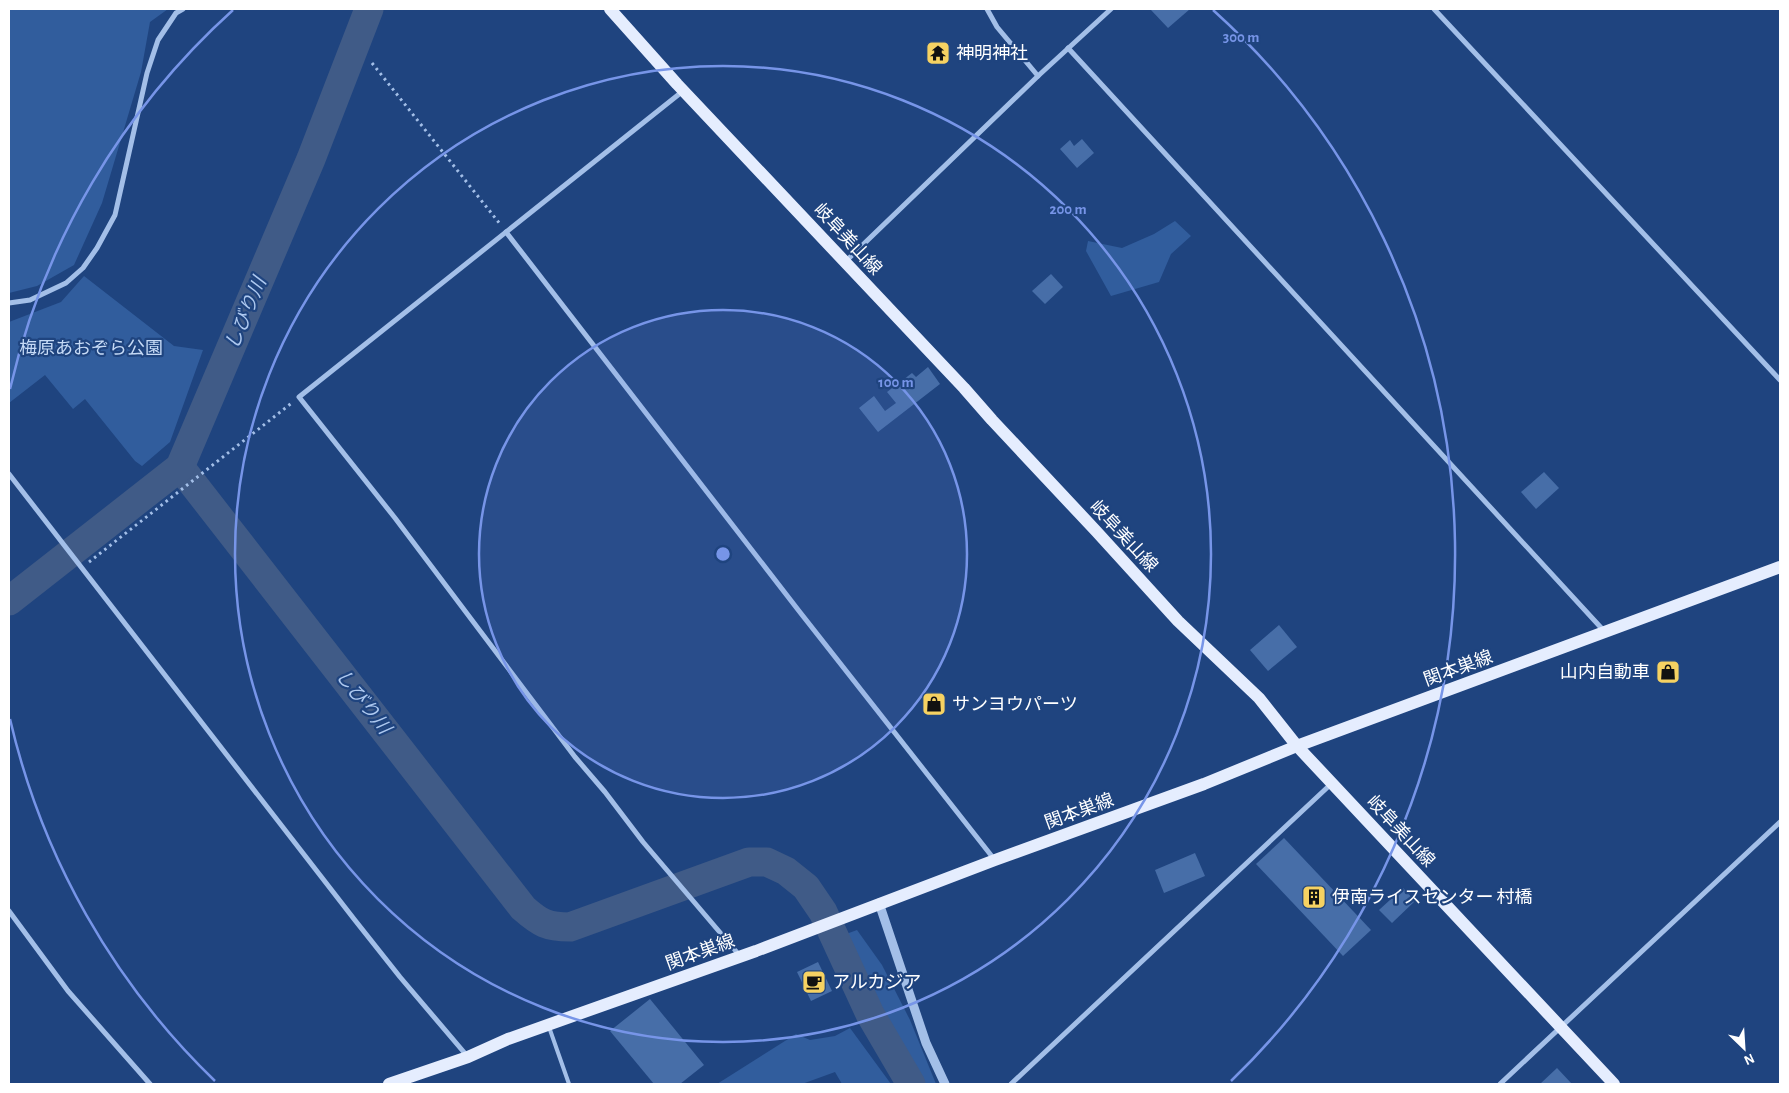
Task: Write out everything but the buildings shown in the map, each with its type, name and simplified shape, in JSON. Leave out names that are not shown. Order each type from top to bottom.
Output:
[{"type":"main road","name":"岐阜美山線","points":[[610,9],[684,91],[964,388],[1178,621],[1259,698],[1297,746],[1614,1084]]},
{"type":"main road","name":"関本巣線","points":[[389,1084],[468,1057],[508,1040],[1204,784],[1297,746],[1780,567]]},
{"type":"street","points":[[9,303],[30,300],[66,283],[83,268],[97,248],[115,215],[147,74],[158,40],[176,13],[183,9]]},
{"type":"street","points":[[987,9],[997,27],[1038,76]]},
{"type":"street","points":[[845,262],[1038,76],[1111,9]]},
{"type":"street","points":[[1434,9],[1780,380]]},
{"type":"street","points":[[1068,48],[1606,632]]},
{"type":"street","points":[[684,91],[299,397],[395,518],[575,757],[605,792],[643,842],[740,956]]},
{"type":"street","points":[[506,232],[799,611],[995,860]]},
{"type":"street","points":[[9,474],[400,978],[468,1057]]},
{"type":"street","points":[[1011,1084],[1332,783]]},
{"type":"street","points":[[1500,1084],[1780,822]]},
{"type":"street","points":[[879,903],[926,1043],[945,1084]]},
{"type":"street","points":[[9,911],[68,990],[150,1084]]},
{"type":"lane","points":[[549,1025],[569,1084]]},
{"type":"path","points":[[372,63],[506,232]]},
{"type":"path","points":[[81,568],[299,397]]},
{"type":"green space","points":[[9,9],[168,9],[150,22],[141,72],[102,203],[74,265],[37,286],[9,293]]},
{"type":"green space","points":[[1175,221],[1191,236],[1171,254],[1159,282],[1111,296],[1086,251],[1088,241],[1122,248],[1154,234]]},
{"type":"green space","name":"梅原あおぞら公園","points":[[84,276],[174,346],[203,350],[170,442],[142,466],[135,461],[85,399],[73,409],[45,375],[9,403],[9,322],[61,302]]},
{"type":"green space","points":[[857,930],[882,965],[910,1020],[936,1084],[921,1084],[838,937]]},
{"type":"green space","points":[[850,1028],[891,1084],[842,1084],[835,1072],[802,1084],[717,1084],[796,1034],[810,1040],[835,1036]]},
{"type":"waterway","name":"しびり川","points":[[9,601],[180,467],[311,159],[369,9]]},
{"type":"waterway","name":"しびり川","points":[[180,467],[523,908],[539,921],[555,926],[570,927],[749,862],[767,862],[786,871],[806,887],[823,912],[870,1014],[911,1084]]},
{"type":"place","name":"神明神社","points":[[938,53]]},
{"type":"place","name":"山内自動車","points":[[1668,672]]},
{"type":"place","name":"サンヨウパーツ","points":[[934,704]]},
{"type":"place","name":"伊南ライスセンター 村橋","points":[[1314,897]]},
{"type":"place","name":"アルカジア","points":[[814,982]]}]
